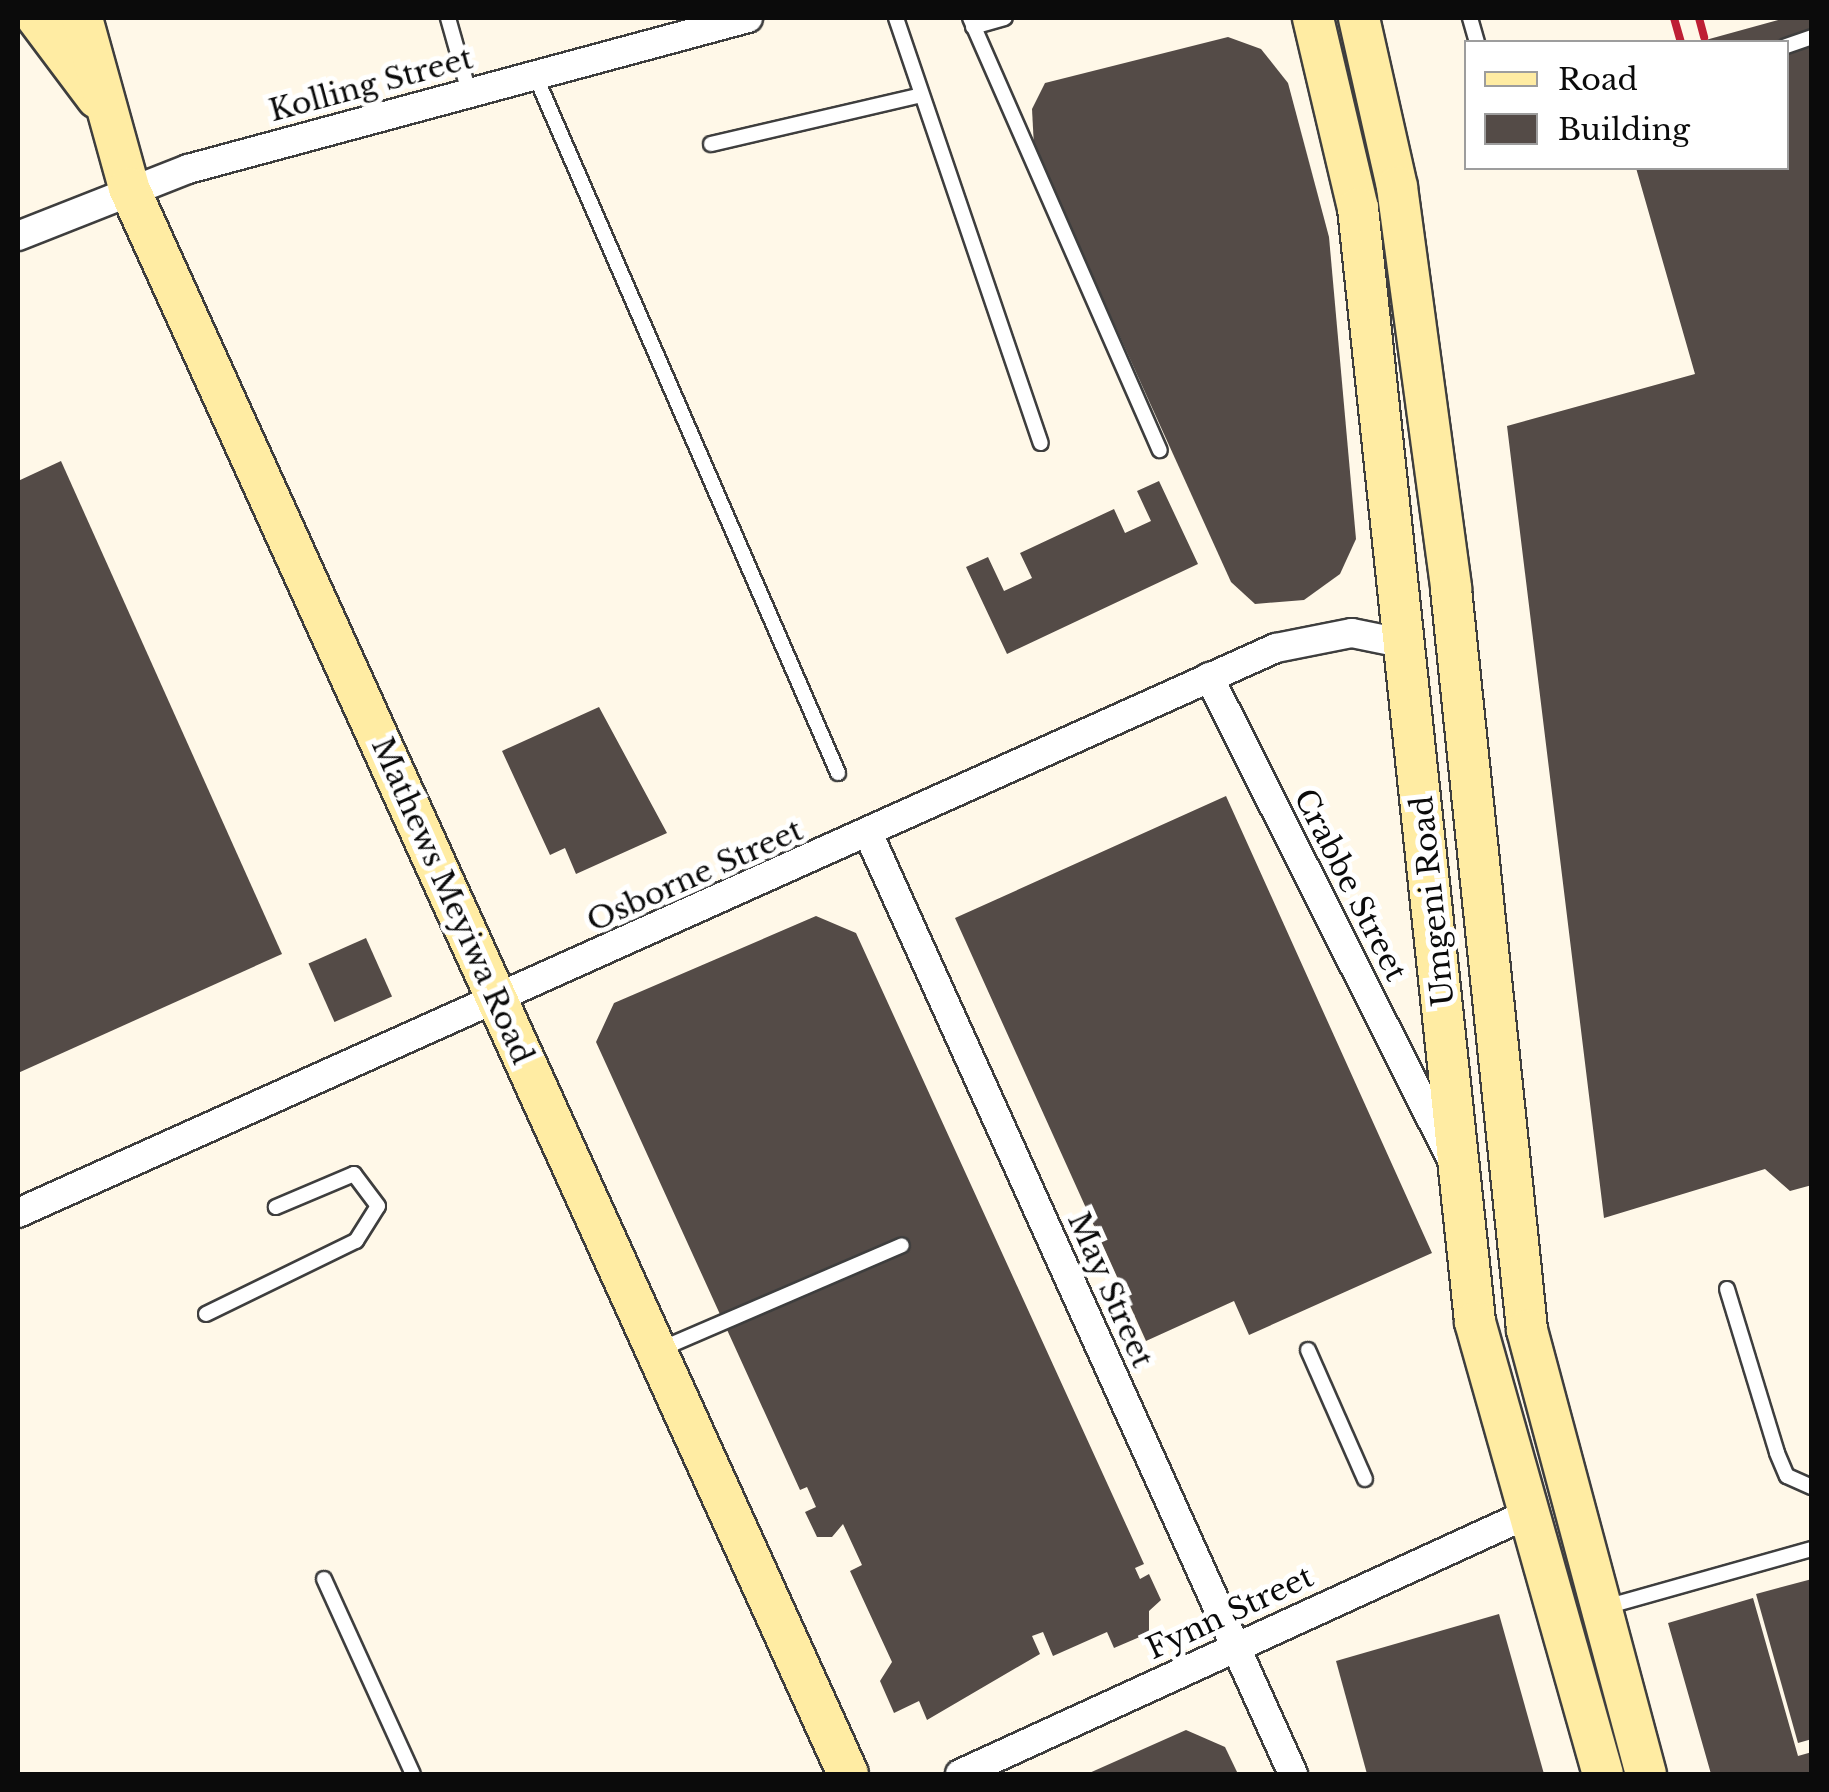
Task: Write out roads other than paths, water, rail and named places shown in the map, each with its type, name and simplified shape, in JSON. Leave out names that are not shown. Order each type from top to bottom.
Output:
[{"type":"main road","points":[[36,18],[103,105]]},
{"type":"main road","name":"Mathews Meyiwa Road","points":[[82,18],[129,188],[848,1774]]},
{"type":"main road","name":"Umgeni Road","points":[[1313,18],[1358,208],[1475,1322],[1603,1774]]},
{"type":"main road","name":"Umgeni Road","points":[[1359,18],[1397,187],[1451,589],[1527,1330],[1646,1774]]},
{"type":"street","name":"Kolling Street","points":[[18,236],[129,188],[748,18]]},
{"type":"street","name":"Osborne Street","points":[[18,1213],[497,1001],[1209,677],[1314,638],[1406,644]]},
{"type":"street","name":"Crabbe Street","points":[[1209,677],[1460,1176]]},
{"type":"street","name":"May Street","points":[[868,833],[1293,1774]]},
{"type":"street","name":"Fynn Street","points":[[960,1774],[1528,1514]]},
{"type":"lane","points":[[448,18],[469,92]]},
{"type":"lane","points":[[896,18],[1041,443]]},
{"type":"lane","points":[[1005,18],[972,22],[1160,450]]},
{"type":"lane","points":[[536,74],[838,773]]},
{"type":"lane","points":[[710,144],[921,96]]},
{"type":"lane","points":[[206,1314],[356,1241],[378,1206],[354,1174],[276,1207]]},
{"type":"lane","points":[[656,1351],[902,1245]]},
{"type":"lane","points":[[1727,1289],[1778,1453],[1788,1476],[1812,1487]]},
{"type":"lane","points":[[1308,1350],[1365,1479]]},
{"type":"lane","points":[[1599,1608],[1812,1549]]},
{"type":"lane","points":[[324,1579],[413,1774]]},
{"type":"railway","points":[[1674,18],[1680,40]]},
{"type":"railway","points":[[1699,18],[1704,37]]}]
